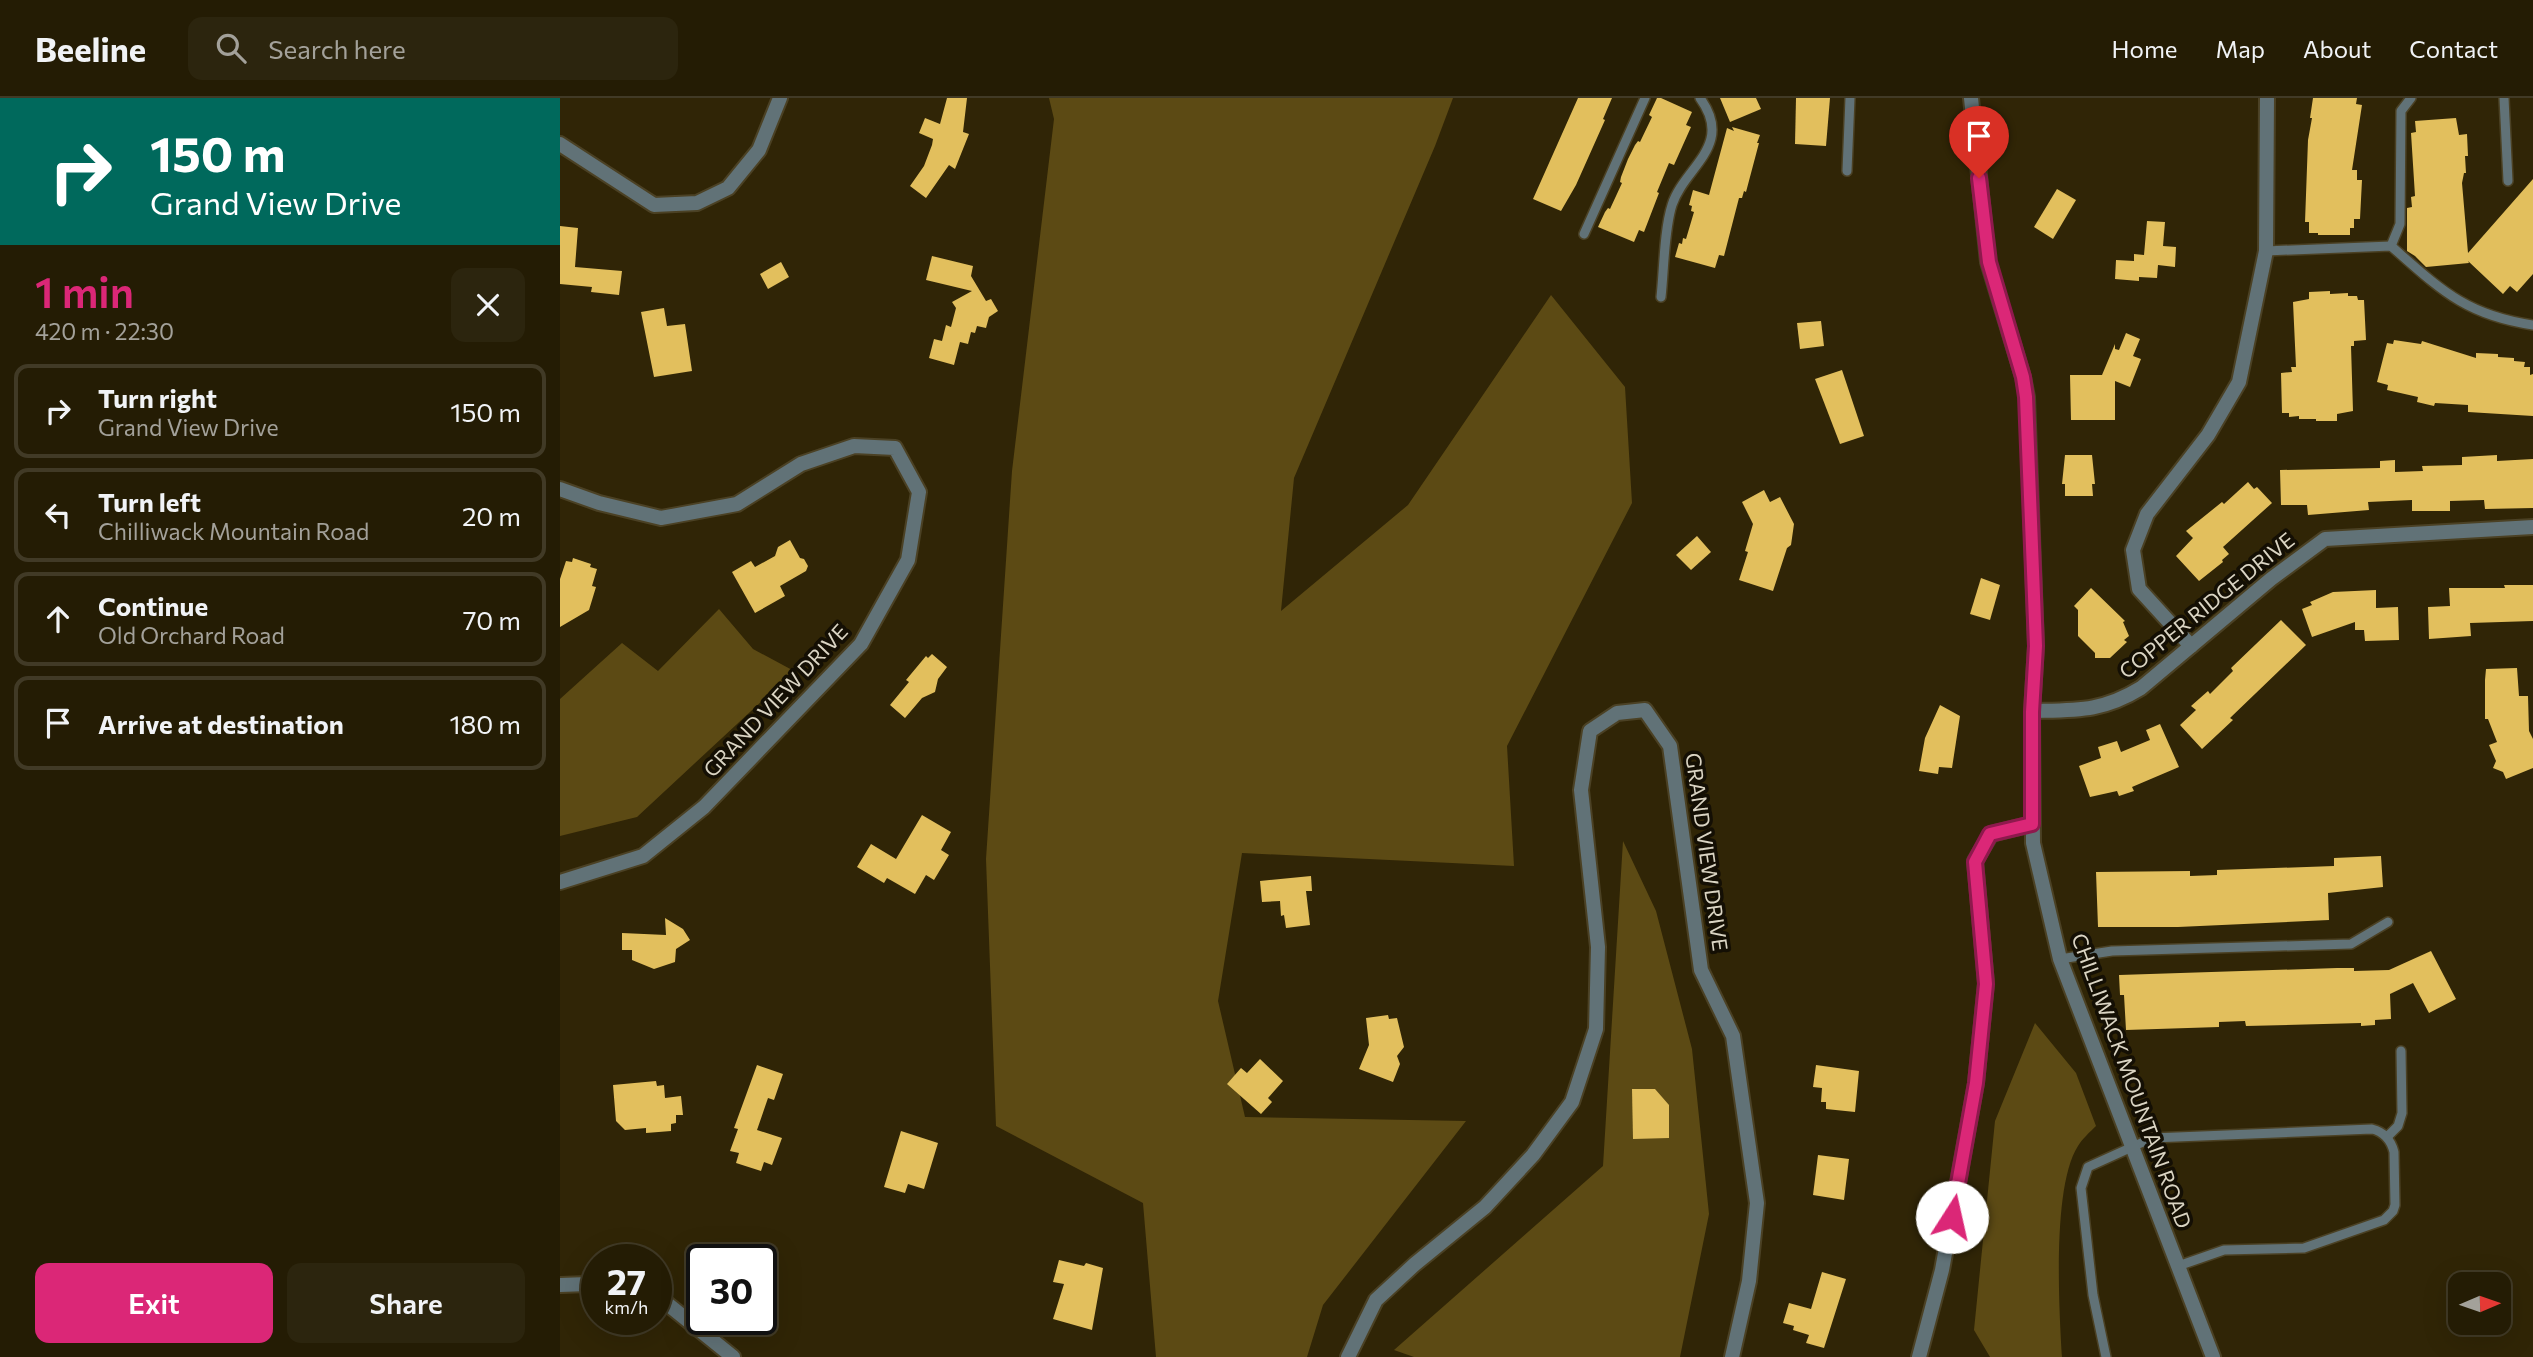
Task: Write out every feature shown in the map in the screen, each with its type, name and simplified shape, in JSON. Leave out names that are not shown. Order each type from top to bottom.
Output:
[{"type":"street","points":[[560,144],[654,205],[697,203],[728,188],[759,150],[780,98]]},
{"type":"street","name":"CHILLIWACK MOUNTAIN ROAD","points":[[1971,98],[1989,262],[2023,377],[2026,397],[2036,646],[2032,712],[2033,843],[2060,959],[2213,1357]]},
{"type":"street","points":[[2191,646],[2139,589],[2133,550],[2147,513],[2208,435],[2239,382],[2266,251],[2267,98]]},
{"type":"street","name":"GRAND VIEW DRIVE","points":[[560,489],[599,503],[661,518],[737,504],[801,464],[854,446],[895,448],[919,492],[908,560],[861,644],[704,807],[643,856],[560,882]]},
{"type":"street","name":"COPPER RIDGE DRIVE","points":[[2032,712],[2095,709],[2122,700],[2141,688],[2271,579],[2325,539],[2533,527]]},
{"type":"street","name":"GRAND VIEW DRIVE","points":[[1348,1357],[1376,1300],[1485,1207],[1533,1156],[1572,1102],[1596,1029],[1598,947],[1581,790],[1590,731],[1617,713],[1645,710],[1670,746],[1701,970],[1733,1036],[1758,1203],[1749,1280],[1731,1357]]},
{"type":"street","points":[[1919,1357],[1942,1270],[1976,1083],[1986,984],[1975,862],[1990,834],[2032,824]]},
{"type":"street","points":[[560,1285],[581,1284]]},
{"type":"street","points":[[672,1307],[733,1357]]},
{"type":"lane","points":[[1584,234],[1645,98]]},
{"type":"lane","points":[[1661,298],[1673,202],[1704,158],[1709,144],[1710,117],[1700,98]]},
{"type":"lane","points":[[1847,171],[1850,98]]},
{"type":"lane","points":[[2391,246],[2400,223],[2401,111],[2411,98]]},
{"type":"lane","points":[[2504,98],[2508,181]]},
{"type":"lane","points":[[2266,251],[2391,246],[2462,305],[2495,318],[2533,325]]},
{"type":"lane","points":[[2060,959],[2112,951],[2351,944],[2388,922]]},
{"type":"lane","points":[[2387,1137],[2398,1126],[2402,1113],[2401,1051]]},
{"type":"lane","points":[[2106,1357],[2093,1295],[2081,1188],[2088,1167],[2152,1138],[2372,1129],[2387,1137],[2394,1152],[2395,1205],[2384,1220],[2304,1248],[2224,1250],[2178,1266]]},
{"type":"shaded area","points":[[1049,98],[1453,98],[1294,478],[1281,611],[1408,505],[1551,295],[1625,387],[1632,503],[1507,746],[1514,866],[1242,853],[1218,1001],[1245,1117],[1466,1121],[1323,1305],[1307,1357],[1156,1357],[1143,1203],[996,1126],[986,859],[1012,471],[1054,119]]},
{"type":"shaded area","points":[[719,609],[753,649],[794,671],[637,817],[560,836],[560,699],[622,643],[658,671]]},
{"type":"shaded area","points":[[1623,841],[1656,911],[1692,1049],[1709,1214],[1680,1357],[1414,1357],[1394,1350],[1603,1166]]},
{"type":"shaded area","points":[[2035,1023],[2076,1073],[2096,1126],[2078,1146],[2064,1189],[2059,1248],[2062,1357],[1990,1357],[1974,1330],[1995,1121]]},
{"type":"building","points":[[947,98],[967,98],[963,132],[969,134],[955,169],[949,165],[926,198],[910,186],[924,166],[932,145],[933,139],[919,133],[925,118],[940,124]]},
{"type":"building","points":[[1578,98],[1612,98],[1576,185],[1561,211],[1533,199]]},
{"type":"building","points":[[1657,98],[1692,112],[1686,125],[1691,127],[1674,165],[1669,163],[1644,232],[1639,230],[1634,242],[1598,227],[1622,183],[1621,177],[1628,159],[1652,117],[1649,115]]},
{"type":"building","points":[[1720,98],[1756,98],[1761,109],[1730,122]]},
{"type":"building","points":[[1796,98],[1830,98],[1826,146],[1795,144]]},
{"type":"building","points":[[2313,98],[2357,98],[2356,104],[2362,105],[2352,170],[2357,170],[2357,180],[2362,180],[2360,219],[2354,219],[2354,228],[2350,228],[2350,235],[2309,233],[2309,222],[2305,222],[2308,140]]},
{"type":"building","points":[[2456,118],[2459,135],[2467,134],[2468,156],[2465,156],[2466,173],[2462,183],[2468,253],[2533,179],[2533,274],[2517,292],[2510,286],[2503,294],[2468,261],[2469,263],[2426,267],[2407,251],[2407,208],[2412,207],[2411,197],[2415,196],[2411,133],[2416,132],[2415,121]]},
{"type":"building","points":[[1732,127],[1760,135],[1746,192],[1739,198],[1724,256],[1719,255],[1715,268],[1675,257],[1679,243],[1682,244],[1683,238],[1686,239],[1694,212],[1689,205],[1693,190],[1709,195],[1727,128],[1734,131]]},
{"type":"building","points":[[2057,189],[2076,200],[2053,239],[2034,227]]},
{"type":"building","points":[[2147,221],[2165,222],[2163,246],[2176,247],[2175,267],[2158,265],[2157,278],[2139,277],[2139,281],[2115,279],[2116,260],[2134,261],[2134,254],[2144,255]]},
{"type":"building","points":[[560,226],[578,228],[575,267],[622,271],[619,295],[591,292],[592,287],[560,284]]},
{"type":"building","points":[[932,256],[973,266],[971,276],[986,301],[991,299],[998,311],[989,317],[986,328],[977,326],[975,333],[971,332],[968,344],[960,342],[954,365],[929,358],[934,339],[942,341],[946,325],[951,327],[956,308],[952,302],[972,291],[926,280]]},
{"type":"building","points":[[781,262],[789,277],[768,289],[760,274]]},
{"type":"building","points":[[2330,291],[2330,294],[2348,293],[2348,296],[2357,296],[2358,300],[2364,300],[2366,340],[2354,341],[2354,346],[2351,346],[2353,411],[2337,414],[2337,421],[2289,417],[2289,413],[2282,413],[2281,373],[2292,372],[2291,367],[2296,367],[2293,302],[2309,299],[2309,292]]},
{"type":"building","points":[[664,308],[667,326],[685,324],[692,371],[654,377],[641,312]]},
{"type":"building","points":[[1821,321],[1824,346],[1800,349],[1797,323]]},
{"type":"building","points":[[2126,333],[2140,339],[2133,356],[2141,359],[2130,387],[2115,381],[2115,420],[2071,420],[2070,375],[2102,375],[2115,344],[2115,349],[2119,350]]},
{"type":"building","points":[[2394,340],[2421,344],[2422,341],[2476,358],[2476,353],[2498,354],[2498,357],[2525,362],[2524,367],[2530,367],[2530,375],[2533,374],[2533,416],[2468,412],[2468,405],[2435,403],[2434,406],[2417,402],[2418,397],[2387,390],[2388,385],[2377,382],[2387,343],[2393,344]]},
{"type":"building","points":[[1842,370],[1864,436],[1840,444],[1815,379]]},
{"type":"building","points":[[2065,455],[2092,455],[2095,484],[2092,484],[2093,496],[2065,496],[2065,484],[2062,484]]},
{"type":"building","points":[[2497,455],[2497,461],[2533,459],[2533,508],[2485,509],[2484,500],[2450,501],[2450,511],[2412,511],[2412,500],[2368,502],[2369,510],[2308,515],[2307,505],[2281,505],[2280,470],[2380,468],[2380,461],[2395,460],[2395,472],[2423,471],[2422,466],[2462,465],[2462,457]]},
{"type":"building","points":[[2248,482],[2254,489],[2257,487],[2272,503],[2223,547],[2229,554],[2199,581],[2176,556],[2193,538],[2186,531],[2222,502],[2224,504]]},
{"type":"building","points":[[1764,490],[1770,502],[1780,497],[1794,524],[1791,545],[1787,548],[1773,591],[1739,580],[1753,524],[1742,502]]},
{"type":"building","points":[[1697,536],[1711,552],[1691,570],[1676,555]]},
{"type":"building","points":[[790,540],[808,566],[806,571],[780,586],[785,596],[755,613],[732,572],[751,561],[755,567],[775,556],[778,547]]},
{"type":"building","points":[[573,558],[597,569],[592,586],[596,587],[589,610],[560,627],[560,579],[566,561],[572,562]]},
{"type":"building","points":[[1981,578],[2000,585],[1990,620],[1970,614]]},
{"type":"building","points":[[2504,585],[2533,585],[2533,621],[2470,623],[2471,636],[2429,639],[2428,607],[2450,606],[2449,588],[2505,588]]},
{"type":"building","points":[[2091,588],[2125,621],[2123,622],[2129,636],[2124,640],[2127,642],[2110,658],[2095,658],[2095,653],[2078,636],[2078,610],[2074,606]]},
{"type":"building","points":[[2376,590],[2376,608],[2398,607],[2399,640],[2365,641],[2364,630],[2355,630],[2355,622],[2312,637],[2302,609],[2312,605],[2310,602],[2333,592]]},
{"type":"building","points":[[2281,620],[2306,645],[2230,718],[2233,720],[2202,749],[2180,725],[2196,710],[2191,706],[2208,691],[2210,694],[2233,671],[2231,668]]},
{"type":"building","points":[[932,654],[947,667],[938,679],[935,692],[922,698],[905,718],[890,705],[909,682],[906,680],[926,656],[928,658]]},
{"type":"building","points":[[2517,668],[2519,696],[2528,696],[2533,768],[2506,779],[2503,772],[2493,768],[2496,761],[2489,745],[2497,742],[2488,719],[2485,719],[2486,669]]},
{"type":"building","points":[[1940,705],[1960,716],[1952,768],[1939,767],[1938,774],[1919,771],[1925,738]]},
{"type":"building","points":[[2160,724],[2179,767],[2132,787],[2134,791],[2119,796],[2117,791],[2090,797],[2079,766],[2101,758],[2098,747],[2117,741],[2121,752],[2150,740],[2146,730]]},
{"type":"building","points":[[922,815],[951,832],[941,850],[949,855],[934,880],[926,875],[915,894],[887,878],[884,883],[857,867],[871,844],[896,859]]},
{"type":"building","points":[[2381,856],[2383,887],[2328,893],[2329,920],[2178,927],[2098,927],[2096,872],[2190,871],[2190,876],[2217,875],[2217,870],[2334,866],[2334,858]]},
{"type":"building","points":[[1311,876],[1312,891],[1306,891],[1310,925],[1286,928],[1284,915],[1281,916],[1280,901],[1262,902],[1260,881]]},
{"type":"building","points":[[665,918],[683,929],[690,940],[676,949],[675,962],[654,969],[632,960],[632,950],[622,950],[622,933],[666,935]]},
{"type":"building","points":[[2431,951],[2456,999],[2429,1013],[2413,983],[2390,994],[2391,1019],[2375,1020],[2375,1025],[2361,1026],[2361,1023],[2246,1026],[2245,1021],[2219,1022],[2219,1027],[2126,1030],[2124,995],[2120,995],[2119,975],[2337,968],[2354,968],[2354,971],[2389,970]]},
{"type":"building","points":[[1388,1015],[1389,1019],[1397,1018],[1404,1047],[1397,1056],[1400,1064],[1393,1082],[1359,1069],[1369,1045],[1366,1018]]},
{"type":"building","points":[[1260,1059],[1283,1081],[1268,1098],[1272,1102],[1261,1114],[1227,1084],[1241,1068],[1247,1073]]},
{"type":"building","points":[[757,1065],[783,1074],[774,1100],[768,1098],[757,1130],[782,1138],[772,1165],[764,1162],[761,1171],[736,1163],[739,1153],[730,1151],[738,1129],[734,1128]]},
{"type":"building","points":[[1816,1065],[1859,1071],[1855,1112],[1826,1109],[1826,1102],[1821,1102],[1822,1088],[1813,1087]]},
{"type":"building","points":[[656,1081],[657,1086],[664,1085],[665,1098],[681,1096],[683,1115],[676,1115],[676,1123],[671,1124],[671,1131],[646,1133],[646,1128],[625,1130],[616,1121],[613,1085]]},
{"type":"building","points":[[1632,1089],[1655,1089],[1669,1105],[1669,1138],[1633,1139]]},
{"type":"building","points":[[901,1131],[938,1143],[924,1189],[908,1184],[905,1193],[884,1187]]},
{"type":"building","points":[[1818,1155],[1849,1159],[1844,1200],[1813,1195]]},
{"type":"building","points":[[1059,1260],[1103,1268],[1092,1330],[1053,1319],[1064,1284],[1053,1282]]},
{"type":"building","points":[[1822,1272],[1846,1279],[1824,1348],[1806,1343],[1809,1335],[1793,1330],[1794,1326],[1783,1323],[1789,1303],[1811,1309]]},
{"type":"route","points":[[1952,1217],[1976,1083],[1986,984],[1975,862],[1990,834],[2032,824],[2032,712],[2036,646],[2028,418],[2023,377],[1989,262],[1979,178]]}]
